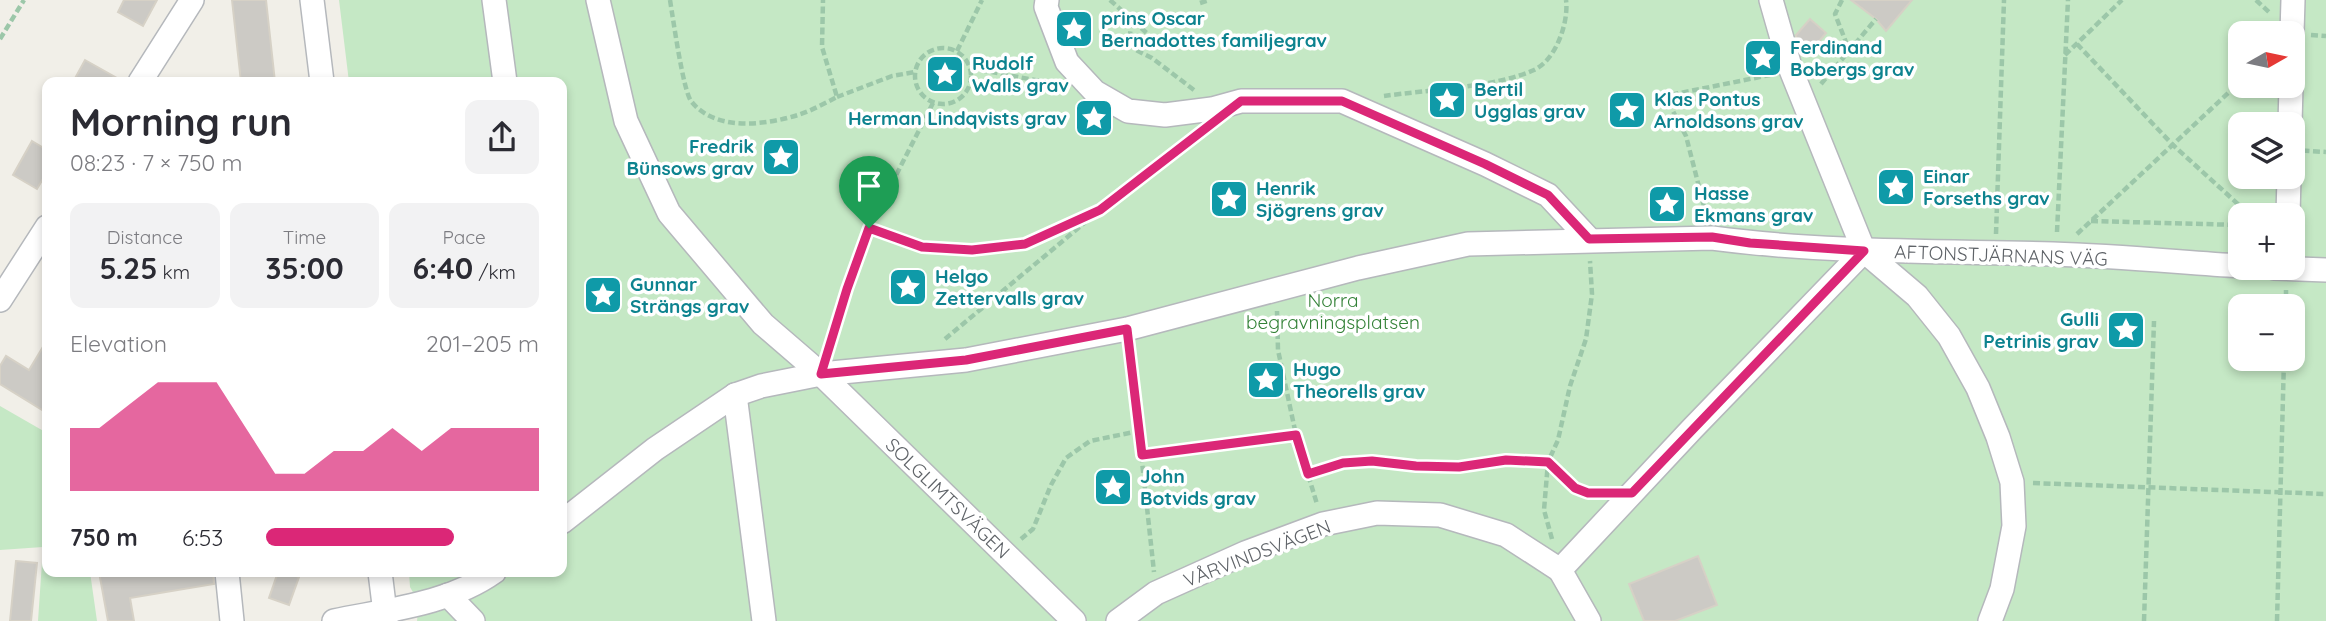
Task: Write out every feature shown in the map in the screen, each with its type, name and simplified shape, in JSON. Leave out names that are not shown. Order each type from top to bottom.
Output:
[{"type":"street","points":[[143,77],[192,0]]},
{"type":"street","points":[[312,0],[321,77]]},
{"type":"street","points":[[494,0],[504,77]]},
{"type":"street","name":"SOLGLIMTSVÄGEN","points":[[598,0],[626,121],[668,213],[763,324],[821,374],[1074,621]]},
{"type":"street","points":[[1047,0],[1046,7],[1067,62],[1095,92],[1128,111],[1210,118],[1241,101],[1342,101],[1548,195],[1589,239]]},
{"type":"street","points":[[1771,0],[1791,70],[1864,251],[1917,296],[1949,336],[1978,388],[1998,436],[2012,482],[2014,526],[2002,589],[1990,621]]},
{"type":"street","points":[[2292,21],[2293,0]]},
{"type":"street","points":[[153,62],[162,77]]},
{"type":"street","points":[[0,300],[42,234]]},
{"type":"street","name":"AFTONSTJÄRNANS VÄG","points":[[567,518],[655,449],[735,395],[761,386],[821,374],[966,360],[1127,329],[1276,289],[1468,244],[1712,237],[1750,243],[1864,251],[2056,254],[2228,265]]},
{"type":"street","points":[[1589,621],[1560,570],[1864,251]]},
{"type":"street","points":[[2305,269],[2326,270]]},
{"type":"street","points":[[735,395],[764,621]]},
{"type":"street","name":"VÅRVINDSVÄGEN","points":[[1118,621],[1156,593],[1245,553],[1324,524],[1377,513],[1440,515],[1506,536],[1560,570]]},
{"type":"street","points":[[228,577],[232,621]]},
{"type":"street","points":[[381,577],[385,616]]},
{"type":"street","points":[[334,621],[385,616],[448,595],[486,577]]},
{"type":"street","points":[[448,595],[474,621]]},
{"type":"path","points":[[0,39],[24,0]]},
{"type":"path","points":[[670,0],[690,100],[713,118],[737,124],[799,115],[892,76],[915,72]]},
{"type":"path","points":[[823,0],[822,47],[837,97]]},
{"type":"path","points":[[957,51],[982,0]]},
{"type":"path","points":[[1110,0],[1160,44]]},
{"type":"path","points":[[1200,3],[1209,0]]},
{"type":"path","points":[[1383,96],[1494,81],[1536,69],[1556,48],[1568,12],[1566,0]]},
{"type":"path","points":[[1842,0],[1835,14],[1849,50]]},
{"type":"path","points":[[1996,253],[2004,0]]},
{"type":"path","points":[[2056,254],[2068,0]]},
{"type":"path","points":[[2065,55],[2122,0]]},
{"type":"path","points":[[1804,104],[1876,19]]},
{"type":"path","points":[[915,364],[1210,118],[1194,90],[1152,58],[1134,48],[1130,34],[1132,21]]},
{"type":"path","points":[[2077,44],[2172,145],[2237,203]]},
{"type":"path","points":[[948,48],[957,51],[963,55],[970,68],[970,85],[959,100],[951,104],[933,103],[919,91],[915,82],[915,72],[923,56],[931,50],[948,48]]},
{"type":"path","points":[[970,68],[1058,84]]},
{"type":"path","points":[[1712,237],[1686,136],[1665,96],[1791,70]]},
{"type":"path","points":[[2056,254],[2228,93]]},
{"type":"path","points":[[821,374],[869,228],[933,103]]},
{"type":"path","points":[[2305,151],[2326,152]]},
{"type":"path","points":[[869,228],[922,247],[972,250],[1025,244],[1100,210]]},
{"type":"path","points":[[2091,222],[2228,225]]},
{"type":"path","points":[[1560,570],[1544,510],[1548,462],[1558,440],[1570,386],[1586,339],[1592,294],[1589,239]]},
{"type":"path","points":[[1276,289],[1278,350],[1296,435],[1324,524]]},
{"type":"path","points":[[2144,621],[2154,321]]},
{"type":"path","points":[[1127,329],[1156,593]]},
{"type":"path","points":[[2277,621],[2284,371]]},
{"type":"path","points":[[1004,553],[1033,530],[1051,485],[1066,457],[1090,441],[1139,431]]},
{"type":"path","points":[[1142,455],[1296,435]]},
{"type":"path","points":[[1308,474],[1343,463],[1372,461],[1459,467],[1506,460],[1548,462],[1575,488],[1588,493],[1632,493]]},
{"type":"path","points":[[2012,482],[2326,494]]},
{"type":"green space","name":"Norra begravningsplatsen","points":[[339,0],[2326,0],[2326,621],[417,621],[419,603],[410,587],[409,577],[567,577],[567,77],[348,77]]},
{"type":"green space","points":[[0,406],[42,430],[42,547],[0,550]]},
{"type":"green space","points":[[42,562],[42,577],[91,577],[97,621],[38,621]]},
{"type":"building","points":[[124,0],[157,0],[143,26],[118,12]]},
{"type":"building","points":[[232,0],[266,0],[274,77],[240,77]]},
{"type":"building","points":[[1851,0],[1912,0],[1886,31],[1876,19]]},
{"type":"building","points":[[1810,19],[1826,33],[1810,52],[1797,41],[1796,35]]},
{"type":"building","points":[[85,60],[115,77],[76,77]]},
{"type":"building","points":[[32,141],[42,147],[42,180],[37,189],[13,175]]},
{"type":"building","points":[[42,348],[42,410],[0,384],[0,366],[6,356],[29,370]]},
{"type":"building","points":[[1698,556],[1717,605],[1675,621],[1644,621],[1629,584]]},
{"type":"building","points":[[16,561],[37,563],[31,621],[10,621]]},
{"type":"building","points":[[100,577],[213,577],[214,584],[130,598],[134,621],[108,621]]},
{"type":"building","points":[[276,577],[299,577],[289,605],[269,598]]},
{"type":"place","name":"prins Oscar Bernadottes familjegrav","points":[[1074,29]]},
{"type":"place","name":"Ferdinand Bobergs grav","points":[[1763,58]]},
{"type":"place","name":"Rudolf Walls grav","points":[[945,74]]},
{"type":"place","name":"Bertil Ugglas grav","points":[[1447,100]]},
{"type":"place","name":"Klas Pontus Arnoldsons grav","points":[[1627,110]]},
{"type":"place","name":"Herman Lindqvists grav","points":[[1094,118]]},
{"type":"place","name":"Fredrik Bünsows grav","points":[[781,157]]},
{"type":"place","name":"Einar Forseths grav","points":[[1896,187]]},
{"type":"place","name":"Henrik Sjögrens grav","points":[[1229,199]]},
{"type":"place","name":"Hasse Ekmans grav","points":[[1667,204]]},
{"type":"place","name":"Helgo Zettervalls grav","points":[[908,287]]},
{"type":"place","name":"Gunnar Strängs grav","points":[[603,295]]},
{"type":"place","name":"Gulli Petrinis grav","points":[[2126,330]]},
{"type":"place","name":"Hugo Theorells grav","points":[[1266,380]]},
{"type":"place","name":"John Botvids grav","points":[[1113,487]]},
{"type":"route","points":[[1241,101],[1342,101],[1548,195],[1589,239],[1712,237],[1750,243],[1864,251],[1632,493],[1588,493],[1575,488],[1548,462],[1506,460],[1459,467],[1372,461],[1343,463],[1308,474],[1296,435],[1142,455],[1127,329],[966,360],[821,374],[869,228],[922,247],[972,250],[1025,244],[1100,210],[1241,101]]}]
